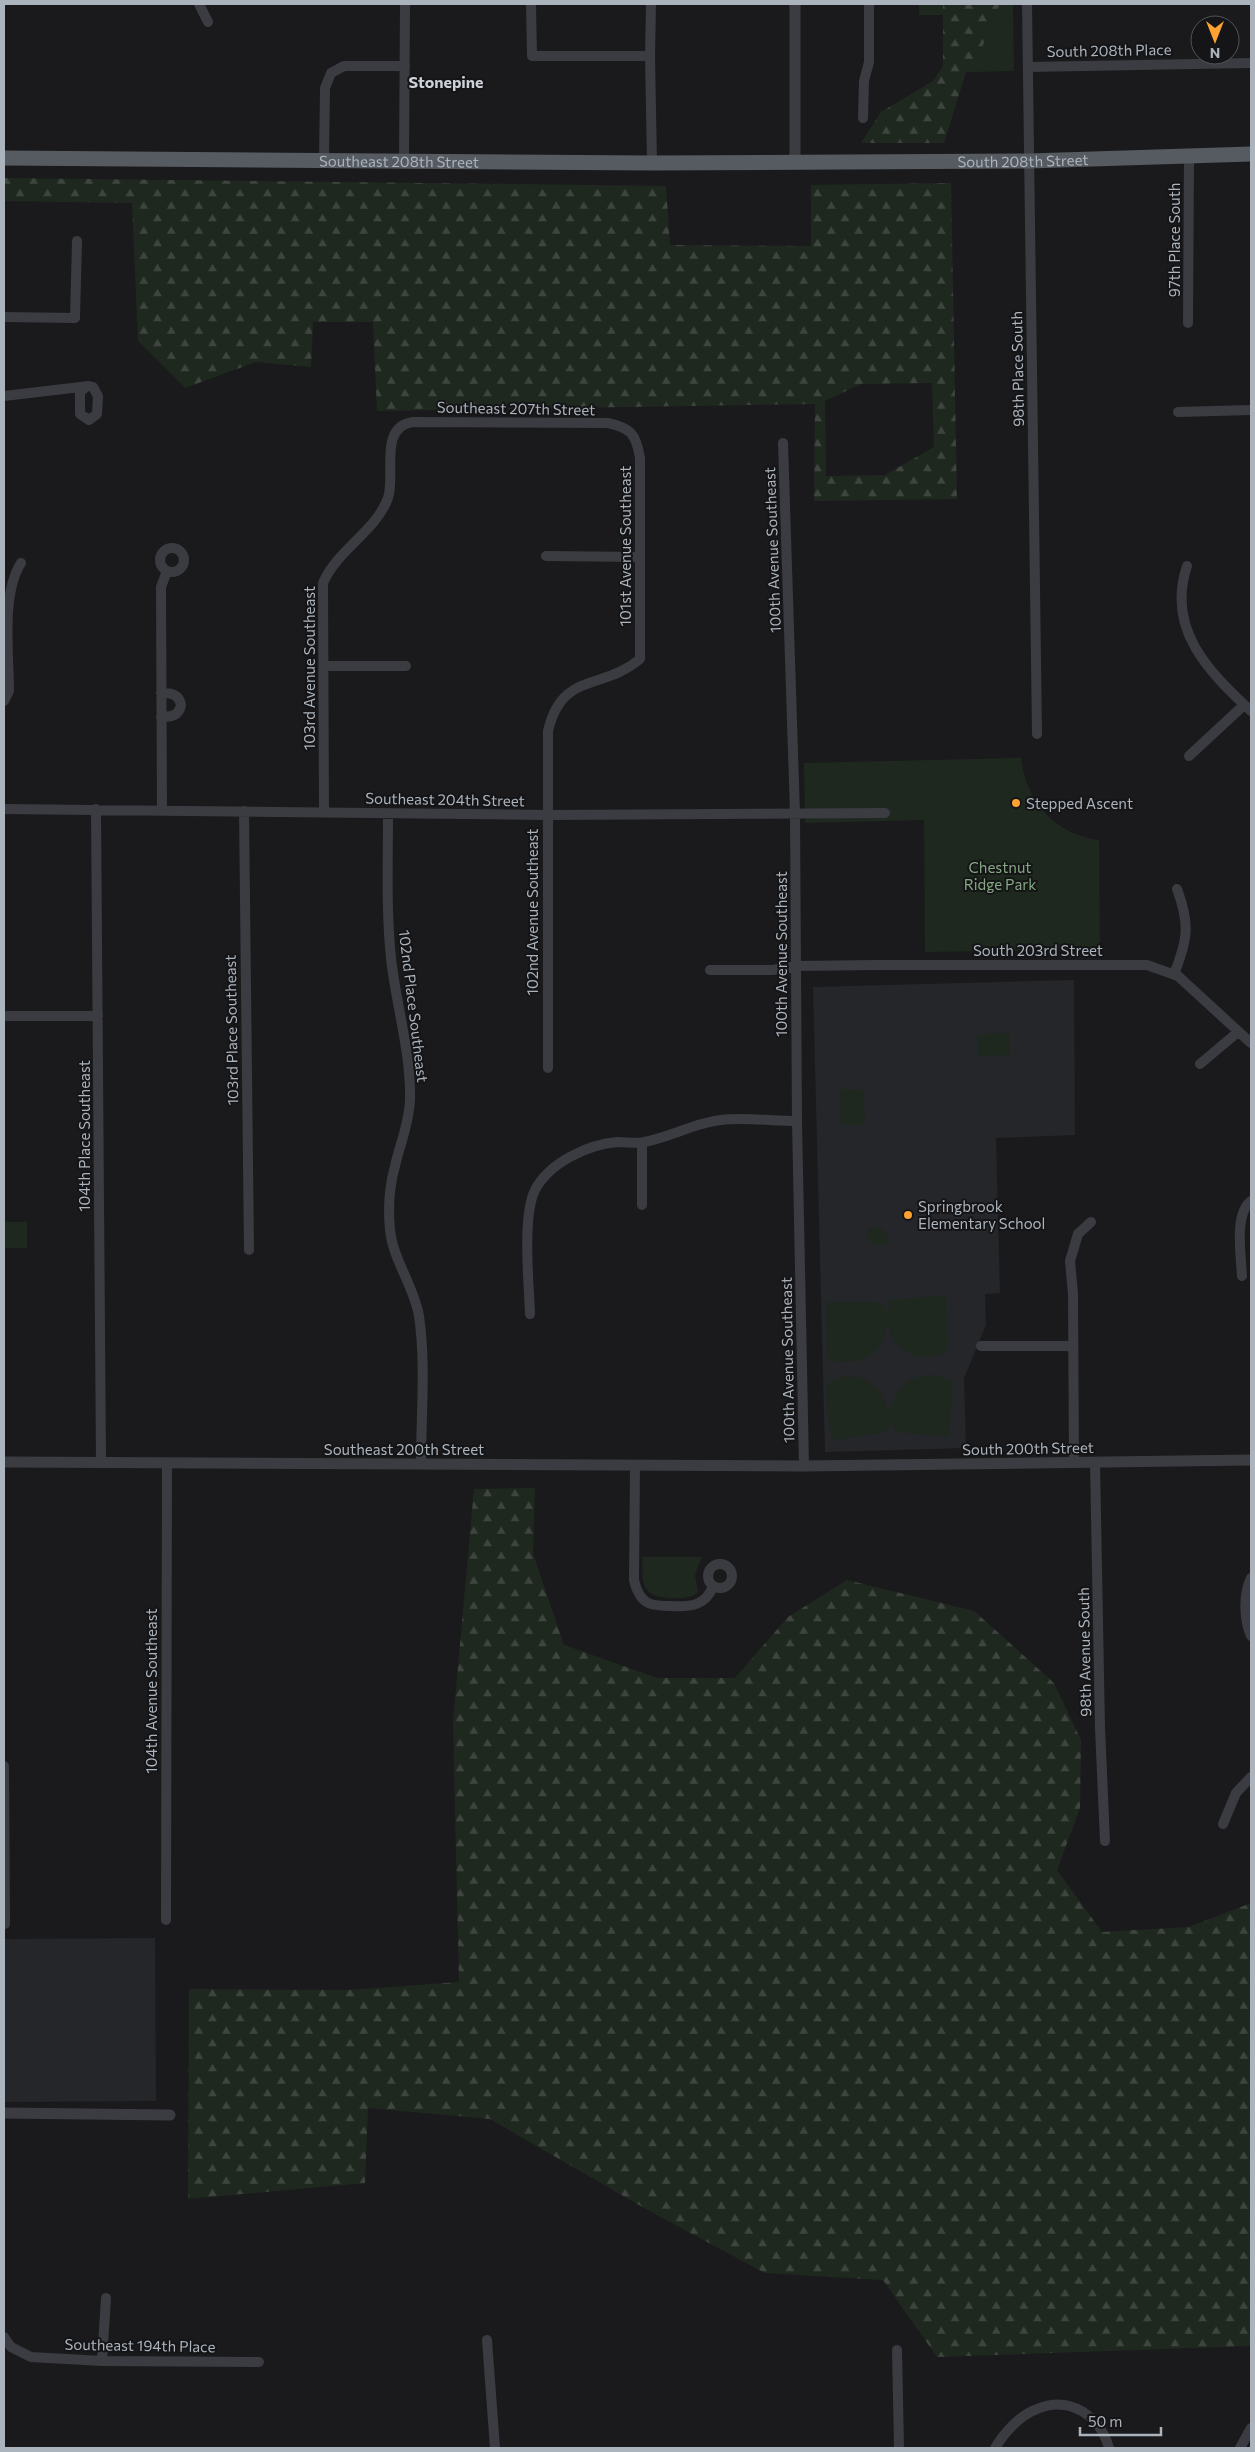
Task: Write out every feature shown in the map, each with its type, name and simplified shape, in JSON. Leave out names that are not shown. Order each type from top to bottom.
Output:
[{"type":"main road","name":"South 208th Street","points":[[795,162],[1029,161],[1251,154]]},
{"type":"main road","name":"Southeast 208th Street","points":[[4,158],[652,163],[795,162]]},
{"type":"street","points":[[199,4],[208,22]]},
{"type":"street","points":[[404,160],[405,4]]},
{"type":"street","points":[[531,4],[532,56],[650,56]]},
{"type":"street","points":[[652,4],[650,56],[652,163]]},
{"type":"street","points":[[795,162],[796,4]]},
{"type":"street","points":[[863,118],[864,82],[869,62],[869,4]]},
{"type":"street","name":"98th Place South","points":[[1027,4],[1037,734]]},
{"type":"street","name":"South 208th Place","points":[[1028,67],[1251,63]]},
{"type":"street","points":[[324,159],[325,88],[331,73],[344,66],[404,66]]},
{"type":"street","name":"97th Place South","points":[[1188,322],[1189,157]]},
{"type":"street","points":[[4,316],[75,318],[77,240]]},
{"type":"street","points":[[4,396],[86,387]]},
{"type":"street","points":[[1178,412],[1251,410]]},
{"type":"street","name":"Southeast 207th Street","points":[[398,428],[404,423],[413,422],[608,424],[624,426],[632,434]]},
{"type":"street","name":"103rd Avenue Southeast","points":[[324,812],[323,583],[335,562],[381,511],[388,498],[391,448],[398,428]]},
{"type":"street","name":"101st Avenue Southeast","points":[[632,434],[638,445],[640,458],[640,660]]},
{"type":"street","name":"100th Avenue Southeast","points":[[783,443],[795,814],[797,1121],[804,1466]]},
{"type":"street","points":[[546,556],[639,557]]},
{"type":"street","points":[[4,701],[9,691],[9,591],[14,574],[21,563]]},
{"type":"street","points":[[1187,566],[1180,590],[1190,641],[1197,653],[1248,708],[1189,756]]},
{"type":"street","points":[[162,811],[161,587],[167,571]]},
{"type":"street","name":"102nd Avenue Southeast","points":[[548,1068],[547,815],[548,731],[552,713],[564,696],[575,687],[628,669],[640,660]]},
{"type":"street","points":[[324,666],[406,666]]},
{"type":"street","points":[[161,693],[174,694],[182,705],[174,716],[161,717]]},
{"type":"street","name":"Southeast 204th Street","points":[[4,809],[547,815],[885,813]]},
{"type":"street","name":"104th Place Southeast","points":[[96,809],[101,1462]]},
{"type":"street","name":"103rd Place Southeast","points":[[244,811],[249,1250]]},
{"type":"street","name":"102nd Place Southeast","points":[[388,814],[391,951],[410,1083],[406,1135],[395,1165],[390,1188],[390,1225],[398,1256],[413,1293],[419,1315],[422,1346],[421,1464]]},
{"type":"street","points":[[1174,974],[1184,950],[1187,926],[1185,910],[1177,889]]},
{"type":"street","name":"South 203rd Street","points":[[710,970],[773,970],[796,966],[1147,965],[1174,974],[1191,986],[1251,1043]]},
{"type":"street","points":[[4,1016],[98,1016]]},
{"type":"street","points":[[1200,1064],[1238,1032]]},
{"type":"street","points":[[530,1314],[528,1223],[530,1204],[535,1190],[544,1176],[566,1160],[590,1148],[617,1142],[642,1143],[668,1136],[696,1125],[722,1120],[797,1121]]},
{"type":"street","points":[[642,1143],[642,1204]]},
{"type":"street","points":[[1242,1276],[1240,1216],[1248,1204]]},
{"type":"street","points":[[1074,1462],[1073,1294],[1070,1261],[1078,1234],[1091,1222]]},
{"type":"street","points":[[981,1346],[1073,1346]]},
{"type":"street","name":"South 200th Street","points":[[804,1466],[1251,1460]]},
{"type":"street","name":"Southeast 200th Street","points":[[4,1462],[804,1466]]},
{"type":"street","name":"98th Avenue South","points":[[1095,1462],[1100,1728],[1105,1841]]},
{"type":"street","name":"104th Avenue Southeast","points":[[166,1920],[167,1463]]},
{"type":"street","points":[[635,1466],[634,1580],[638,1592],[648,1603],[690,1607],[705,1600],[713,1586]]},
{"type":"street","points":[[1251,1578],[1246,1598],[1248,1626],[1251,1636]]},
{"type":"street","points":[[4,1766],[5,1924]]},
{"type":"street","points":[[1223,1824],[1236,1793],[1251,1777]]},
{"type":"street","points":[[4,2113],[170,2115]]},
{"type":"street","points":[[102,2360],[106,2298]]},
{"type":"street","name":"Southeast 194th Place","points":[[4,2337],[11,2347],[31,2357],[259,2362]]},
{"type":"street","points":[[487,2340],[495,2448]]},
{"type":"street","points":[[897,2350],[899,2448]]},
{"type":"street","points":[[995,2448],[1007,2432],[1037,2409],[1059,2404],[1076,2407],[1087,2413],[1106,2436],[1109,2448]]},
{"type":"street","points":[[1240,2448],[1251,2428]]},
{"type":"shaded area","name":"Springbrook Elementary School","points":[[1074,980],[1075,1135],[996,1138],[1000,1293],[985,1294],[986,1325],[964,1378],[966,1448],[825,1452],[813,987]]},
{"type":"shaded area","points":[[155,1938],[156,2101],[4,2102],[4,1939]]},
{"type":"green space","points":[[919,4],[943,4],[943,15],[919,15]]},
{"type":"green space","points":[[943,4],[1000,4],[972,72],[966,72],[944,143],[861,143],[881,112],[933,81],[943,66]]},
{"type":"green space","points":[[1000,4],[1013,4],[1014,71],[972,72]]},
{"type":"green space","points":[[4,178],[666,186],[670,245],[811,246],[811,185],[951,183],[957,499],[814,501],[815,404],[377,411],[373,322],[313,322],[311,367],[256,362],[185,388],[138,341],[132,203],[4,201]],"holes":[[[932,383],[934,447],[885,475],[826,476],[825,401],[861,384]]]},
{"type":"green space","name":"Chestnut Ridge Park","points":[[1021,758],[1029,789],[1045,813],[1069,831],[1083,837],[1099,840],[1100,949],[925,952],[924,820],[805,823],[804,763]]},
{"type":"green space","points":[[1009,1033],[1010,1055],[978,1056],[977,1034]]},
{"type":"green space","points":[[840,1089],[846,1089],[847,1091],[864,1089],[865,1125],[841,1125]]},
{"type":"green space","points":[[4,1222],[27,1222],[27,1248],[4,1248]]},
{"type":"green space","points":[[879,1227],[888,1235],[888,1245],[876,1246],[868,1239],[868,1228]]},
{"type":"green space","points":[[943,1295],[946,1297],[949,1347],[940,1355],[921,1357],[903,1350],[893,1338],[887,1323],[882,1343],[868,1357],[847,1362],[827,1358],[826,1305],[828,1302],[879,1302],[887,1313],[890,1300]]},
{"type":"green space","points":[[928,1375],[939,1376],[953,1381],[949,1434],[946,1437],[896,1432],[890,1422],[887,1432],[835,1440],[831,1438],[825,1388],[828,1383],[849,1376],[867,1381],[881,1394],[889,1414],[902,1387],[913,1379]]},
{"type":"green space","points":[[535,1488],[533,1554],[564,1645],[657,1678],[735,1678],[788,1617],[847,1580],[974,1611],[1054,1683],[1081,1740],[1080,1808],[1057,1870],[1102,1932],[1189,1927],[1251,1903],[1251,2346],[937,2357],[883,2280],[765,2273],[644,2208],[490,2119],[368,2108],[365,2183],[188,2199],[189,1989],[349,1990],[459,1982],[453,1722],[474,1489]]},
{"type":"green space","points":[[642,1557],[702,1557],[695,1575],[698,1592],[689,1597],[681,1598],[665,1598],[652,1594],[645,1587],[642,1575]]},
{"type":"place","name":"Stepped Ascent","points":[[1016,803]]},
{"type":"place","name":"Springbrook Elementary School","points":[[908,1215]]},
{"type":"district","name":"Stonepine","points":[[446,81]]}]
